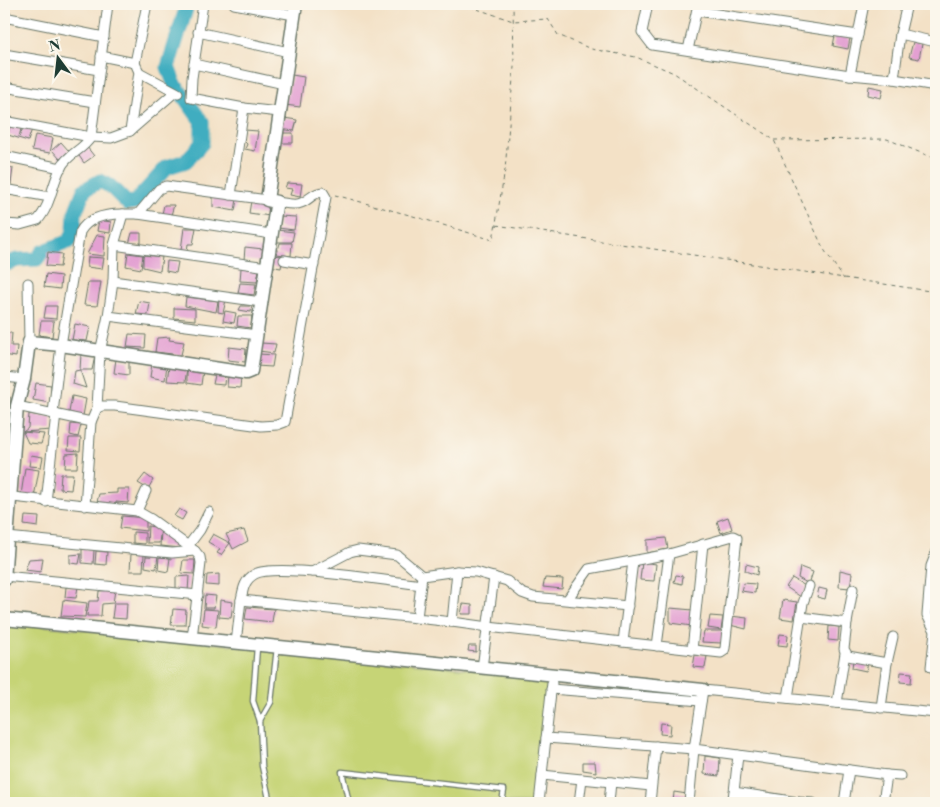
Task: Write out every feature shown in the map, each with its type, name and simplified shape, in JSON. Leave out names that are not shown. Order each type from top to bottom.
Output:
[{"type":"street","points":[[4,224],[20,225],[38,220],[43,214],[61,168],[69,156],[85,146],[91,137],[108,4]]},
{"type":"street","points":[[130,131],[139,72],[135,63],[148,4]]},
{"type":"street","points":[[203,4],[191,98],[244,108],[279,112]]},
{"type":"street","points":[[29,342],[61,345],[246,373],[250,371],[271,234],[279,112],[295,9],[234,4]]},
{"type":"street","points":[[648,4],[642,32],[652,45],[936,86]]},
{"type":"street","points":[[850,75],[864,4]]},
{"type":"street","points":[[894,79],[900,34],[907,4]]},
{"type":"street","points":[[688,50],[697,7],[858,35]]},
{"type":"street","points":[[4,18],[104,37]]},
{"type":"street","points":[[198,32],[289,52]]},
{"type":"street","points":[[900,34],[936,42]]},
{"type":"street","points":[[4,54],[100,70]]},
{"type":"street","points":[[101,56],[135,63]]},
{"type":"street","points":[[194,64],[284,84]]},
{"type":"street","points":[[4,121],[91,137],[112,138],[130,131],[177,93],[139,72]]},
{"type":"street","points":[[4,87],[95,102]]},
{"type":"street","points":[[231,195],[244,108]]},
{"type":"street","points":[[4,156],[61,168]]},
{"type":"street","points":[[97,408],[115,406],[261,426],[277,425],[285,422],[326,197],[323,192],[315,194],[302,203],[297,204],[166,186],[162,187],[138,214]]},
{"type":"street","points":[[4,189],[50,197]]},
{"type":"street","points":[[46,502],[61,345],[80,232],[83,226],[97,218],[111,214],[138,214],[271,234]]},
{"type":"street","points":[[85,506],[91,422],[97,408],[100,352],[113,281],[114,245],[123,214]]},
{"type":"street","points":[[114,245],[267,266]]},
{"type":"street","points":[[284,260],[314,265]]},
{"type":"street","points":[[113,281],[262,302]]},
{"type":"street","points":[[4,580],[7,497],[18,406],[29,342],[28,283]]},
{"type":"street","points":[[108,316],[256,335]]},
{"type":"street","points":[[4,377],[24,379]]},
{"type":"street","points":[[18,406],[91,422]]},
{"type":"street","points":[[137,511],[146,491]]},
{"type":"street","points":[[7,497],[137,511],[192,549],[200,557],[198,595],[192,638]]},
{"type":"street","points":[[192,549],[209,512]]},
{"type":"street","points":[[241,600],[721,653],[724,651],[737,538],[733,536],[668,554],[589,569],[567,600]]},
{"type":"street","points":[[7,537],[172,553],[192,549]]},
{"type":"street","points":[[692,650],[703,544]]},
{"type":"street","points":[[312,572],[350,552],[358,550],[398,555],[421,580],[417,618]]},
{"type":"street","points":[[936,553],[932,596],[927,615],[936,631],[931,667],[936,668]]},
{"type":"street","points":[[657,646],[668,554]]},
{"type":"street","points":[[623,642],[633,561]]},
{"type":"street","points":[[236,643],[244,585],[252,575],[257,573],[286,570],[421,580],[457,571],[476,572],[507,581],[522,593],[531,596],[628,606]]},
{"type":"street","points":[[452,622],[457,571]]},
{"type":"street","points":[[4,576],[198,595]]},
{"type":"street","points":[[482,668],[494,577]]},
{"type":"street","points":[[788,698],[801,617],[809,586]]},
{"type":"street","points":[[837,703],[853,589]]},
{"type":"street","points":[[801,617],[847,623]]},
{"type":"street","points":[[4,619],[482,668],[702,696]]},
{"type":"street","points":[[881,708],[887,663],[893,637]]},
{"type":"street","points":[[845,653],[848,656],[887,663]]},
{"type":"street","points":[[539,803],[552,676]]},
{"type":"street","points":[[551,689],[788,698],[936,713]]},
{"type":"street","points":[[689,803],[694,749],[702,696]]},
{"type":"street","points":[[546,738],[694,749],[900,776]]},
{"type":"street","points":[[650,803],[656,746]]},
{"type":"street","points":[[732,803],[738,755]]},
{"type":"street","points":[[844,803],[849,770]]},
{"type":"street","points":[[542,775],[651,786]]},
{"type":"street","points":[[883,803],[887,775]]},
{"type":"street","points":[[578,803],[582,780]]},
{"type":"street","points":[[609,803],[611,782]]},
{"type":"street","points":[[734,792],[762,800],[813,803]]},
{"type":"lane","points":[[257,645],[253,701],[260,721],[262,766],[270,803]]},
{"type":"lane","points":[[260,721],[271,702],[277,646]]},
{"type":"lane","points":[[349,803],[342,772],[504,790],[502,803]]},
{"type":"path","points":[[462,4],[513,21],[548,19],[558,35],[591,49],[636,57],[674,73],[774,140],[822,248],[844,279]]},
{"type":"path","points":[[323,192],[493,240],[505,170],[514,76],[513,4]]},
{"type":"path","points":[[774,140],[887,139],[931,156],[936,160]]},
{"type":"path","points":[[496,225],[936,292]]},
{"type":"green space","points":[[4,622],[548,677],[535,803],[4,803]]},
{"type":"building","points":[[835,35],[850,38],[848,49],[833,46]]},
{"type":"building","points":[[913,42],[922,44],[919,59],[909,57]]},
{"type":"building","points":[[292,75],[304,77],[300,107],[285,105]]},
{"type":"building","points":[[869,86],[883,89],[881,98],[868,95]]},
{"type":"building","points":[[284,118],[297,120],[294,131],[280,129]]},
{"type":"building","points":[[10,123],[22,125],[19,137],[24,126],[32,129],[28,141],[8,135]]},
{"type":"building","points":[[245,130],[258,131],[255,151],[245,149],[247,144],[244,141]]},
{"type":"building","points":[[282,133],[293,133],[293,143],[281,143]]},
{"type":"building","points":[[35,135],[53,138],[50,153],[32,150]]},
{"type":"building","points":[[61,142],[69,151],[60,159],[52,150]]},
{"type":"building","points":[[87,147],[94,156],[84,163],[77,153]]},
{"type":"building","points":[[4,167],[13,168],[11,184],[4,183]]},
{"type":"building","points":[[287,183],[302,184],[300,197],[290,195],[292,189],[285,188]]},
{"type":"building","points":[[213,196],[237,199],[235,211],[213,207]]},
{"type":"building","points":[[251,201],[265,204],[270,216],[249,213]]},
{"type":"building","points":[[164,205],[174,205],[171,215],[162,214]]},
{"type":"building","points":[[279,216],[296,217],[294,230],[278,228]]},
{"type":"building","points":[[99,220],[111,222],[110,233],[97,231]]},
{"type":"building","points":[[184,228],[196,228],[193,244],[188,244],[187,251],[181,250]]},
{"type":"building","points":[[277,230],[294,232],[292,242],[277,242]]},
{"type":"building","points":[[132,233],[141,233],[141,243],[129,244]]},
{"type":"building","points":[[97,235],[105,236],[104,256],[87,254]]},
{"type":"building","points":[[280,243],[292,243],[291,256],[277,254]]},
{"type":"building","points":[[245,247],[263,249],[262,262],[244,260]]},
{"type":"building","points":[[48,252],[62,254],[60,267],[46,266]]},
{"type":"building","points":[[128,253],[143,255],[141,269],[126,266]]},
{"type":"building","points":[[143,255],[162,257],[160,271],[143,267]]},
{"type":"building","points":[[272,255],[283,256],[281,268],[269,266]]},
{"type":"building","points":[[88,257],[104,258],[102,269],[87,267]]},
{"type":"building","points":[[167,261],[178,262],[176,273],[166,271]]},
{"type":"building","points":[[241,268],[259,270],[257,282],[240,281]]},
{"type":"building","points":[[46,274],[61,276],[60,289],[44,287]]},
{"type":"building","points":[[88,282],[101,282],[97,306],[84,305]]},
{"type":"building","points":[[240,283],[256,284],[254,295],[238,293]]},
{"type":"building","points":[[186,297],[218,301],[216,312],[185,306]]},
{"type":"building","points":[[219,299],[226,300],[223,313],[218,312]]},
{"type":"building","points":[[139,301],[150,303],[148,315],[136,314]]},
{"type":"building","points":[[46,306],[57,306],[56,319],[44,318]]},
{"type":"building","points":[[241,306],[252,306],[251,312],[239,310]]},
{"type":"building","points":[[174,308],[195,309],[195,320],[174,318]]},
{"type":"building","points":[[225,311],[236,313],[234,323],[223,321]]},
{"type":"building","points":[[238,316],[252,316],[251,328],[237,326]]},
{"type":"building","points":[[41,321],[54,321],[52,337],[39,335]]},
{"type":"building","points":[[75,324],[90,327],[87,341],[72,340]]},
{"type":"building","points":[[4,333],[12,333],[11,346],[17,346],[16,357],[4,355]]},
{"type":"building","points":[[129,334],[146,335],[145,348],[127,347]]},
{"type":"building","points":[[170,337],[169,340],[184,342],[181,355],[155,352],[157,338]]},
{"type":"building","points":[[261,343],[276,344],[274,353],[259,351]]},
{"type":"building","points":[[229,347],[246,349],[245,362],[228,360]]},
{"type":"building","points":[[81,354],[95,356],[92,370],[80,370]]},
{"type":"building","points":[[259,354],[274,355],[272,367],[256,366]]},
{"type":"building","points":[[116,359],[129,361],[129,375],[114,373]]},
{"type":"building","points":[[152,364],[167,365],[165,380],[150,377]]},
{"type":"building","points":[[169,367],[187,368],[185,382],[167,381]]},
{"type":"building","points":[[187,368],[203,370],[201,385],[187,383]]},
{"type":"building","points":[[80,370],[86,388],[73,384],[75,371]]},
{"type":"building","points":[[225,374],[224,385],[213,384],[215,375]]},
{"type":"building","points":[[228,375],[241,377],[240,388],[227,387]]},
{"type":"building","points":[[36,383],[51,385],[50,403],[33,400]]},
{"type":"building","points":[[4,396],[10,397],[10,409],[4,410]]},
{"type":"building","points":[[72,396],[86,399],[83,416],[69,412]]},
{"type":"building","points":[[29,414],[52,418],[52,430],[23,432],[28,428]]},
{"type":"building","points":[[71,424],[81,425],[78,437],[70,435]]},
{"type":"building","points":[[23,432],[44,434],[41,444],[28,443]]},
{"type":"building","points":[[69,438],[81,438],[80,451],[68,450]]},
{"type":"building","points":[[78,453],[77,468],[65,468],[66,454]]},
{"type":"building","points":[[31,455],[43,457],[41,467],[29,466]]},
{"type":"building","points":[[25,468],[39,470],[34,497],[21,495]]},
{"type":"building","points":[[61,474],[73,474],[71,490],[60,489]]},
{"type":"building","points":[[145,474],[153,480],[148,489],[138,483]]},
{"type":"building","points":[[117,489],[129,489],[128,503],[97,502],[99,494],[117,493]]},
{"type":"building","points":[[179,509],[186,513],[182,520],[174,516]]},
{"type":"building","points":[[25,516],[39,517],[38,527],[24,525]]},
{"type":"building","points":[[122,516],[146,518],[146,531],[120,528]]},
{"type":"building","points":[[728,517],[732,529],[721,533],[717,521]]},
{"type":"building","points":[[148,526],[161,528],[159,543],[147,543]]},
{"type":"building","points":[[244,530],[248,541],[233,549],[226,534]]},
{"type":"building","points":[[161,531],[182,542],[181,548],[160,546]]},
{"type":"building","points":[[133,532],[145,533],[145,544],[133,543]]},
{"type":"building","points":[[213,534],[230,543],[221,555],[217,553],[220,549],[208,542]]},
{"type":"building","points":[[666,538],[668,549],[647,553],[647,540]]},
{"type":"building","points":[[82,549],[94,550],[93,564],[82,563]]},
{"type":"building","points":[[96,551],[107,552],[106,565],[95,564]]},
{"type":"building","points":[[81,554],[79,564],[70,563],[70,555]]},
{"type":"building","points":[[131,554],[144,554],[143,571],[130,571]]},
{"type":"building","points":[[146,556],[158,556],[156,569],[145,567]]},
{"type":"building","points":[[159,557],[170,558],[168,572],[158,570]]},
{"type":"building","points":[[43,558],[41,572],[25,570],[29,559]]},
{"type":"building","points":[[183,560],[195,560],[194,574],[181,573]]},
{"type":"building","points":[[642,562],[656,564],[654,581],[640,580]]},
{"type":"building","points":[[746,564],[758,567],[757,575],[745,571]]},
{"type":"building","points":[[800,567],[813,572],[809,584],[798,578]]},
{"type":"building","points":[[840,570],[852,573],[850,588],[839,587]]},
{"type":"building","points":[[219,574],[219,586],[206,585],[207,575]]},
{"type":"building","points":[[676,575],[683,576],[682,584],[674,582]]},
{"type":"building","points":[[189,576],[188,592],[176,591],[176,577]]},
{"type":"building","points":[[545,578],[563,579],[562,589],[543,587]]},
{"type":"building","points":[[792,578],[807,587],[801,597],[786,587]]},
{"type":"building","points":[[743,583],[756,584],[755,593],[741,591]]},
{"type":"building","points":[[66,587],[78,587],[76,598],[65,597]]},
{"type":"building","points":[[819,588],[827,590],[825,599],[817,597]]},
{"type":"building","points":[[115,590],[113,603],[102,604],[101,616],[87,616],[89,601],[98,601],[99,591]]},
{"type":"building","points":[[205,595],[216,596],[214,608],[204,608]]},
{"type":"building","points":[[63,600],[87,603],[85,617],[61,616]]},
{"type":"building","points":[[220,600],[233,602],[231,618],[219,617]]},
{"type":"building","points":[[783,600],[797,602],[794,620],[780,618]]},
{"type":"building","points":[[114,603],[127,603],[126,619],[112,618]]},
{"type":"building","points":[[463,604],[472,605],[472,614],[461,614]]},
{"type":"building","points":[[247,607],[274,609],[272,622],[245,619]]},
{"type":"building","points":[[670,608],[693,610],[692,626],[670,623]]},
{"type":"building","points":[[173,609],[186,610],[185,625],[171,625]]},
{"type":"building","points":[[204,609],[218,610],[216,627],[202,625]]},
{"type":"building","points":[[710,616],[723,617],[721,630],[708,628]]},
{"type":"building","points":[[731,616],[747,618],[746,629],[730,625]]},
{"type":"building","points":[[829,626],[839,627],[838,641],[828,640]]},
{"type":"building","points":[[704,631],[723,631],[721,643],[702,642]]},
{"type":"building","points":[[780,634],[788,635],[787,646],[778,645]]},
{"type":"building","points":[[469,646],[476,646],[476,652],[468,651]]},
{"type":"building","points":[[695,655],[707,656],[705,668],[693,667]]},
{"type":"building","points":[[853,660],[868,663],[866,671],[852,668]]},
{"type":"building","points":[[901,672],[912,673],[911,683],[900,682]]},
{"type":"building","points":[[661,723],[671,724],[670,735],[660,734]]},
{"type":"building","points":[[705,756],[720,758],[719,776],[704,774]]},
{"type":"building","points":[[583,762],[595,762],[596,772],[583,770]]},
{"type":"building","points":[[674,792],[687,794],[686,803],[673,803]]},
{"type":"waterway","points":[[4,265],[17,260],[37,259],[42,252],[70,241],[74,231],[75,213],[84,190],[100,181],[110,186],[127,203],[135,202],[167,167],[186,161],[202,143],[202,122],[174,83],[168,67],[186,9],[185,4]]}]
